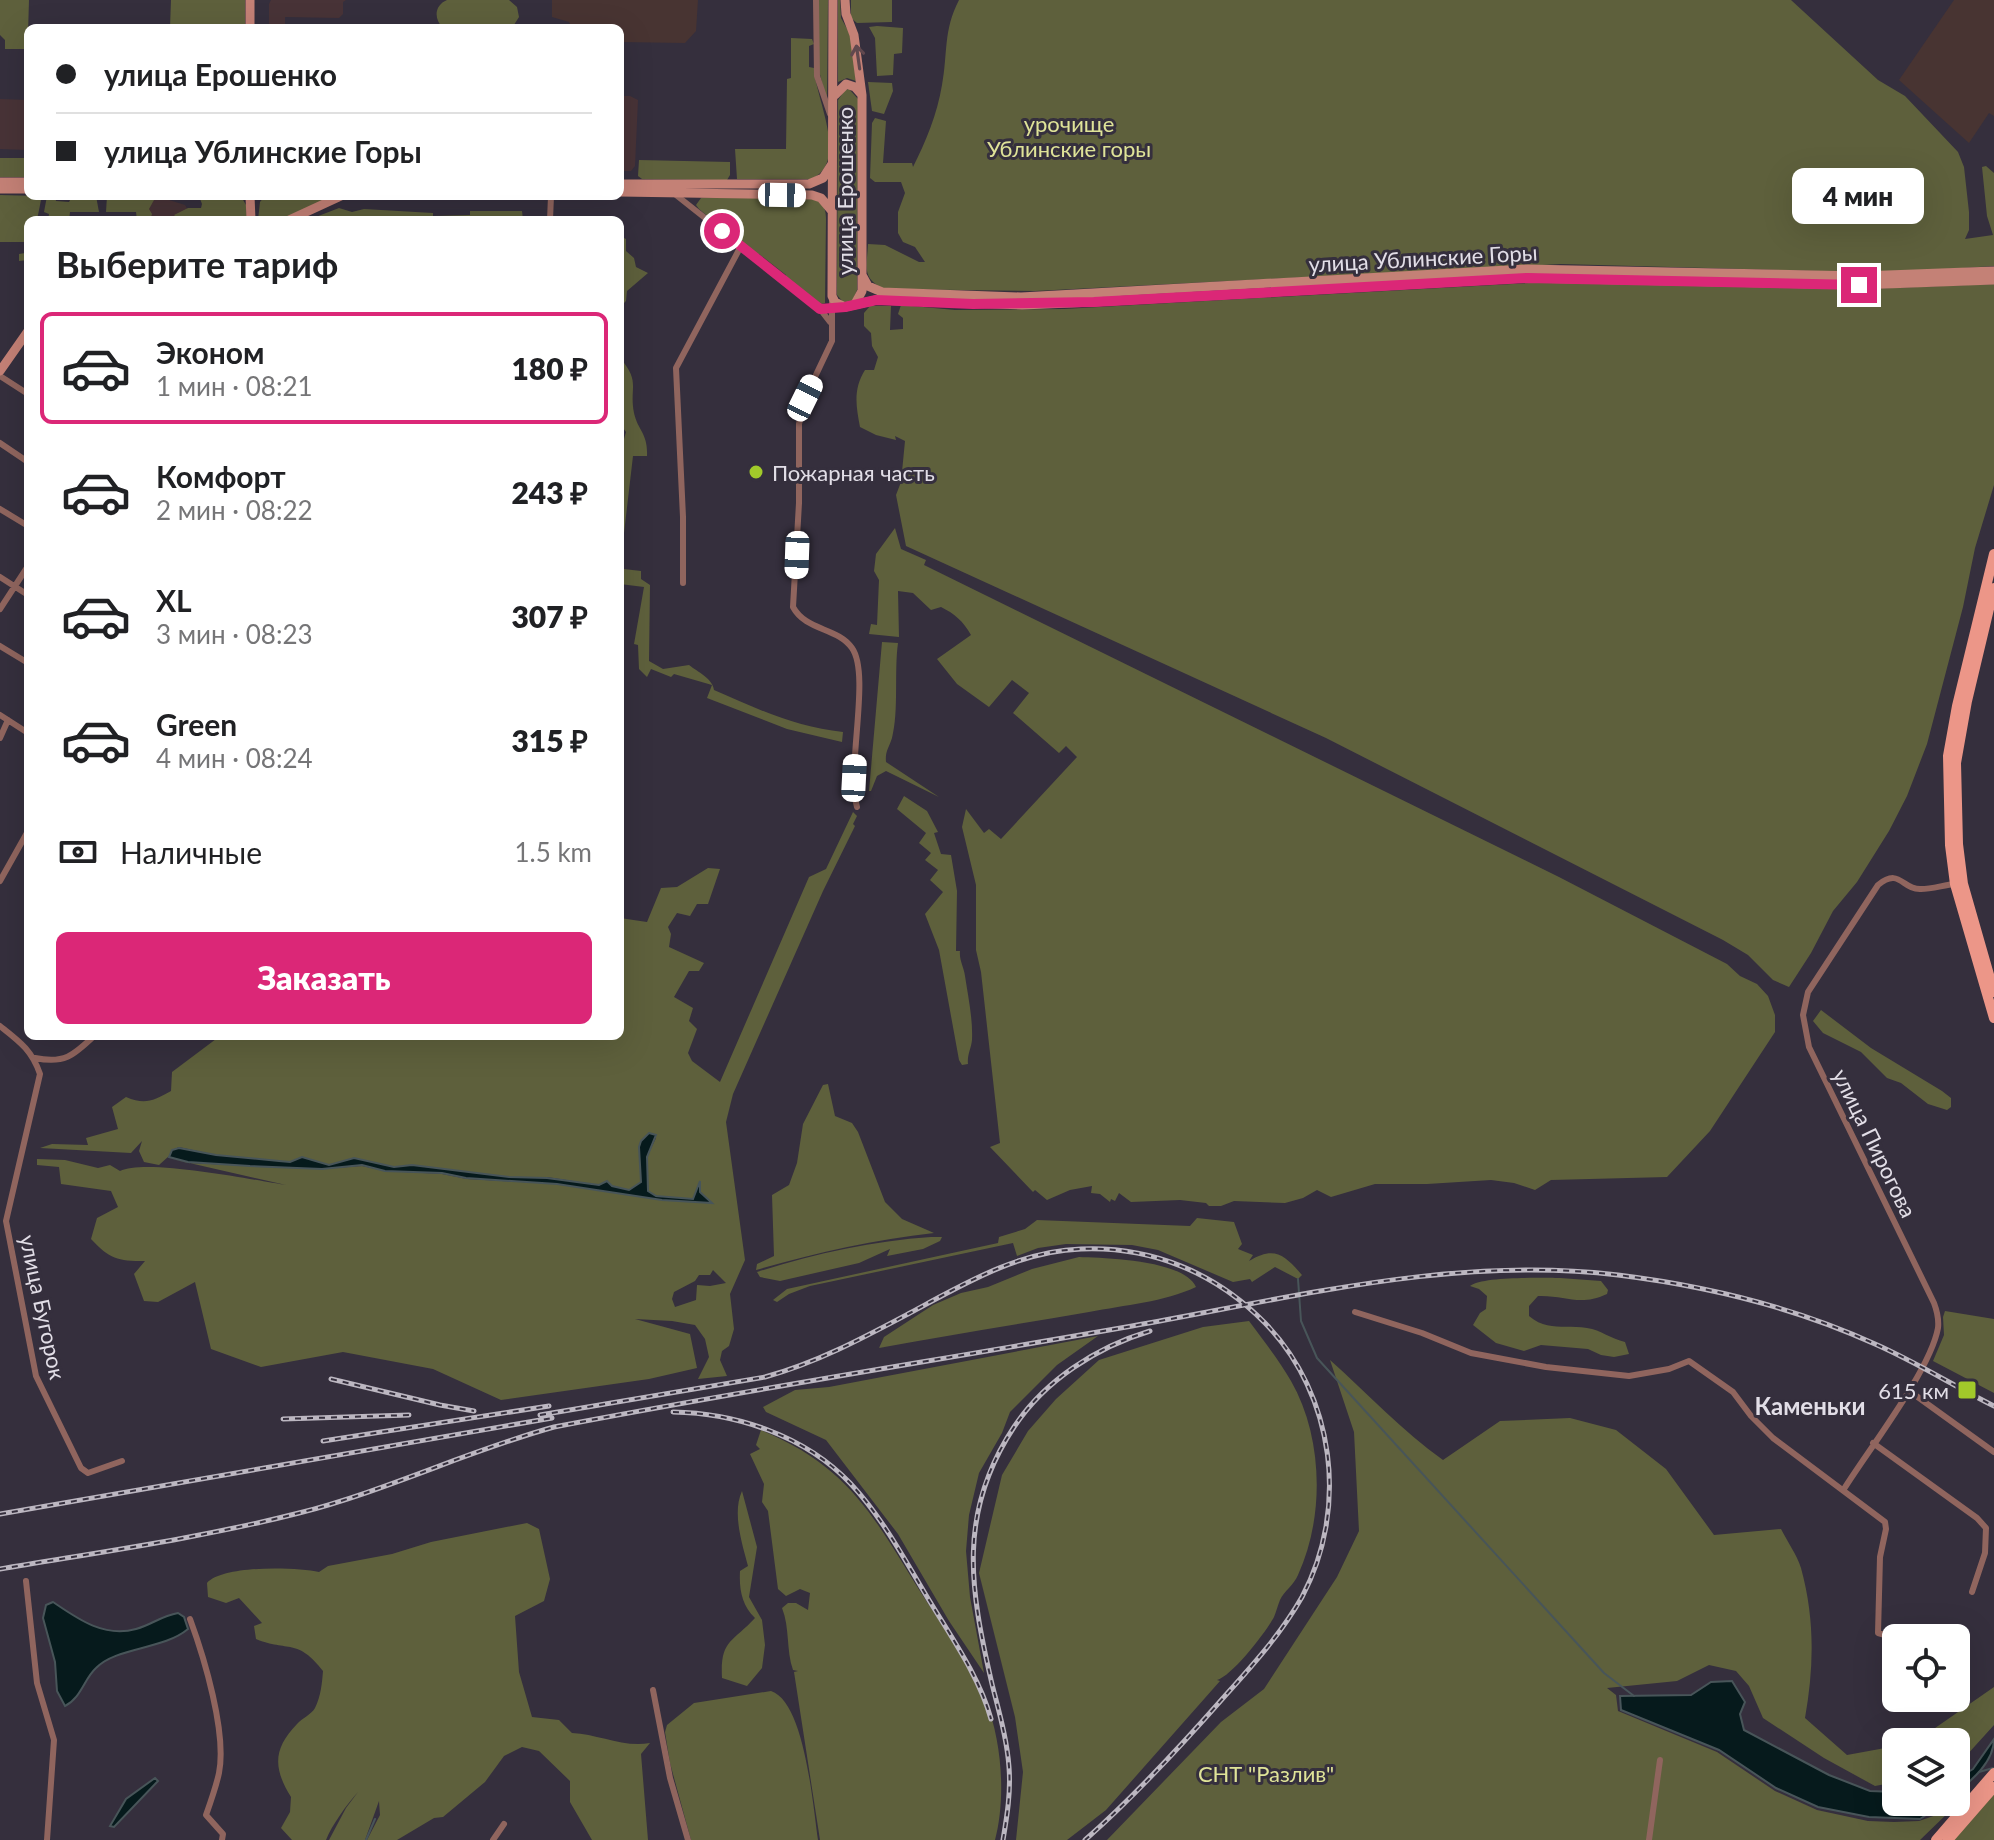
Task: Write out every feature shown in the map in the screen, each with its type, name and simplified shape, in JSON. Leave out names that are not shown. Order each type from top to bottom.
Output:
[{"type":"main road","points":[[253,0],[253,24]]},
{"type":"main road","name":"улица Ерошенко","points":[[833,0],[832,296],[835,302],[849,307],[861,297],[862,95],[856,45],[845,0]]},
{"type":"main road","name":"улица Ерошенко","points":[[833,98],[836,91],[846,84],[855,87],[862,95]]},
{"type":"main road","points":[[624,184],[809,184],[823,178],[833,161]]},
{"type":"main road","points":[[0,182],[24,182]]},
{"type":"main road","points":[[0,189],[24,189]]},
{"type":"main road","points":[[624,192],[812,195],[821,198],[832,211]]},
{"type":"main road","points":[[298,216],[332,200]]},
{"type":"main road","name":"улица Ублинские Горы","points":[[862,275],[868,286],[882,292],[1021,297],[1526,269],[1861,276],[1994,271]]},
{"type":"main road","name":"улица Ублинские Горы","points":[[849,307],[876,300],[992,304],[1094,302],[1527,278],[1859,285],[1994,280]]},
{"type":"main road","points":[[0,374],[24,337]]},
{"type":"main road","points":[[1994,554],[1948,756],[1950,845],[1994,1018]]},
{"type":"main road","points":[[1994,588],[1962,722],[1956,763],[1959,884],[1994,992]]},
{"type":"main road","points":[[1936,1840],[1994,1773]]},
{"type":"main road","points":[[1948,1840],[1994,1787]]},
{"type":"street","name":"улица Ерошенко","points":[[816,0],[817,76],[833,123]]},
{"type":"street","points":[[673,193],[820,309],[832,328]]},
{"type":"street","points":[[683,583],[676,368],[741,246]]},
{"type":"street","name":"улица Ерошенко","points":[[820,309],[828,306],[832,296]]},
{"type":"street","name":"улица Ерошенко","points":[[832,296],[832,341],[801,413],[793,607],[798,616],[839,636],[855,653],[860,670],[854,778],[857,807]]},
{"type":"street","points":[[820,309],[849,307]]},
{"type":"street","points":[[0,374],[24,391]]},
{"type":"street","points":[[0,443],[24,459]]},
{"type":"street","points":[[0,509],[24,524]]},
{"type":"street","points":[[0,609],[24,572]]},
{"type":"street","points":[[0,577],[24,592]]},
{"type":"street","points":[[0,646],[24,661]]},
{"type":"street","points":[[0,715],[24,730]]},
{"type":"street","points":[[0,738],[8,720]]},
{"type":"street","points":[[0,881],[24,838]]},
{"type":"street","name":"улица Пирогова","points":[[1844,1489],[1908,1390],[1931,1348],[1939,1322],[1937,1312],[1809,1047],[1804,1004],[1815,978],[1878,885],[1891,877],[1920,890],[1959,884]]},
{"type":"street","points":[[0,1026],[27,1046],[35,1058],[53,1062],[67,1058],[89,1040]]},
{"type":"street","name":"улица Бугорок","points":[[35,1058],[40,1074],[6,1221],[36,1376],[81,1468],[88,1473],[122,1461]]},
{"type":"street","points":[[1355,1312],[1422,1333],[1471,1353],[1546,1367],[1629,1376],[1660,1372],[1689,1361],[1733,1392],[1773,1438],[1885,1522],[1880,1557],[1878,1633],[1882,1634]]},
{"type":"street","points":[[1908,1390],[1994,1452]]},
{"type":"street","points":[[1873,1443],[1977,1518],[1986,1528],[1985,1553],[1972,1592]]},
{"type":"street","points":[[26,1581],[37,1683],[54,1740],[47,1840]]},
{"type":"street","points":[[190,1619],[200,1645],[220,1737],[220,1771],[206,1815],[223,1834],[222,1840]]},
{"type":"street","points":[[653,1690],[670,1778],[688,1840]]},
{"type":"street","points":[[1649,1840],[1660,1760]]},
{"type":"street","points":[[493,1840],[504,1824]]},
{"type":"shaded area","points":[[271,0],[346,0],[339,18],[285,17],[285,24],[269,24]]},
{"type":"shaded area","points":[[552,0],[698,0],[696,31],[685,43],[624,42],[624,24],[570,24],[552,17]]},
{"type":"shaded area","points":[[1954,0],[1994,0],[1994,116],[1989,113],[1969,143],[1899,80]]},
{"type":"shaded area","points":[[624,96],[638,100],[635,166],[631,171],[624,171]]},
{"type":"shaded area","points":[[0,99],[24,100],[24,150],[0,149]]},
{"type":"shaded area","points":[[148,200],[169,200],[185,205],[192,216],[143,216]]},
{"type":"shaded area","points":[[649,1133],[656,1135],[647,1157],[648,1191],[656,1196],[693,1199],[700,1181],[700,1192],[712,1203],[662,1200],[557,1184],[385,1171],[362,1165],[322,1169],[188,1162],[169,1157],[172,1150],[179,1148],[290,1162],[302,1157],[329,1165],[354,1158],[394,1167],[412,1165],[599,1185],[607,1181],[612,1186],[629,1190],[641,1182],[639,1147]]},
{"type":"shaded area","points":[[53,1602],[102,1629],[136,1629],[178,1613],[184,1617],[188,1629],[166,1641],[105,1661],[92,1672],[75,1698],[65,1706],[57,1691],[55,1662],[43,1618],[46,1605]]},
{"type":"shaded area","points":[[1732,1681],[1745,1702],[1740,1714],[1744,1730],[1829,1775],[1870,1791],[1882,1791],[1882,1816],[1924,1816],[1920,1819],[1869,1817],[1818,1807],[1776,1788],[1719,1750],[1621,1710],[1620,1696],[1691,1695],[1711,1682]]},
{"type":"shaded area","points":[[1994,1739],[1986,1763],[1970,1780],[1970,1771]]},
{"type":"shaded area","points":[[155,1778],[158,1781],[114,1827],[110,1826],[126,1799]]},
{"type":"green space","points":[[0,0],[29,0],[28,24],[24,24],[24,49],[5,49],[5,40],[0,35]]},
{"type":"green space","points":[[171,0],[245,0],[245,24],[170,24]]},
{"type":"green space","points":[[447,0],[509,0],[517,7],[519,17],[515,24],[440,24],[437,12]]},
{"type":"green space","points":[[819,0],[828,0],[827,101],[819,71]]},
{"type":"green space","points":[[838,0],[841,18],[851,36],[856,81],[847,78],[838,82]]},
{"type":"green space","points":[[851,0],[892,0],[892,22],[857,23],[851,18]]},
{"type":"green space","name":"урочище Ублинские горы","points":[[959,0],[1791,0],[1878,80],[1905,96],[1958,152],[1964,167],[1969,212],[1969,230],[1965,239],[1993,235],[1987,216],[1982,167],[1986,166],[1994,173],[1994,266],[1855,272],[1561,264],[1035,291],[884,289],[872,281],[867,271],[868,244],[885,245],[925,262],[915,247],[903,242],[898,233],[898,212],[905,193],[901,182],[875,182],[870,178],[872,123],[875,118],[886,121],[883,163],[912,163],[913,167],[937,107],[948,32]]},
{"type":"green space","points":[[869,27],[903,28],[902,53],[894,54],[893,75],[877,76],[875,38]]},
{"type":"green space","points":[[791,38],[812,39],[814,44],[809,46],[809,67],[814,68],[828,128],[828,159],[822,171],[811,179],[737,179],[735,149],[786,149]]},
{"type":"green space","points":[[868,82],[892,83],[893,91],[884,114],[872,111]]},
{"type":"green space","points":[[849,89],[858,99],[857,290],[852,302],[844,303],[837,295],[838,100]]},
{"type":"green space","points":[[0,158],[24,158],[24,177],[0,177]]},
{"type":"green space","points":[[639,160],[730,162],[730,175],[727,180],[642,179],[638,176]]},
{"type":"green space","points":[[0,195],[41,200],[38,216],[24,216],[24,242],[0,242]]},
{"type":"green space","points":[[782,197],[820,202],[826,217],[825,303],[818,305],[785,279],[786,275],[759,254],[756,256],[699,209],[696,205],[701,198]]},
{"type":"green space","points":[[46,200],[97,200],[99,212],[49,216],[44,212]]},
{"type":"green space","points":[[107,200],[154,200],[149,209],[151,216],[136,216],[136,212],[106,212]]},
{"type":"green space","points":[[200,200],[243,200],[247,216],[174,215],[188,208],[201,208]]},
{"type":"green space","points":[[325,200],[290,216],[258,216],[260,202]]},
{"type":"green space","points":[[339,208],[352,212],[364,209],[433,213],[433,216],[318,216]]},
{"type":"green space","points":[[470,211],[522,211],[523,216],[433,216],[470,215]]},
{"type":"green space","points":[[624,238],[626,251],[634,258],[636,267],[648,273],[627,291],[624,303]]},
{"type":"green space","points":[[1547,282],[1866,289],[1994,284],[1994,485],[1975,548],[1927,744],[1907,796],[1889,831],[1857,882],[1833,911],[1789,987],[1773,980],[1748,955],[1723,940],[1326,738],[906,546],[896,495],[901,482],[905,441],[895,436],[896,440],[876,435],[860,427],[857,391],[865,370],[874,370],[878,357],[872,346],[871,333],[864,326],[864,313],[870,306],[891,306],[890,330],[903,329],[903,318],[898,314],[901,305],[955,310],[1064,309]]},
{"type":"green space","points":[[624,363],[632,379],[634,413],[644,437],[647,456],[633,456],[624,533],[624,439]]},
{"type":"green space","points":[[895,528],[901,549],[926,560],[924,565],[1559,877],[1727,964],[1740,976],[1757,984],[1768,996],[1775,1015],[1775,1032],[1710,1131],[1667,1177],[1551,1180],[1535,1190],[1491,1180],[1375,1184],[1331,1197],[1317,1190],[1285,1203],[1234,1201],[1221,1206],[1180,1200],[1131,1202],[1119,1193],[1115,1201],[1111,1199],[1110,1202],[1100,1194],[1091,1193],[1092,1186],[1070,1190],[1047,1200],[1035,1190],[1033,1192],[990,1147],[1000,1143],[976,950],[976,885],[962,827],[966,809],[984,833],[989,829],[1001,839],[1077,757],[1066,746],[1059,753],[1013,713],[1029,693],[1012,680],[989,707],[957,684],[937,659],[971,635],[955,615],[941,607],[931,610],[913,593],[898,591],[899,637],[869,634],[871,624],[877,625],[879,580],[874,571],[876,554]]},
{"type":"green space","points":[[624,569],[641,571],[641,579],[650,585],[649,661],[663,669],[689,665],[708,679],[713,686],[714,690],[793,722],[843,732],[842,742],[787,729],[707,698],[712,685],[674,674],[671,677],[651,669],[647,677],[639,669],[638,645],[634,644],[644,587],[624,584]]},
{"type":"green space","points":[[882,642],[898,643],[895,716],[886,762],[939,797],[886,771],[877,776],[869,791]]},
{"type":"green space","points":[[904,796],[927,811],[938,832],[934,833],[941,854],[951,855],[957,891],[956,951],[960,951],[972,1024],[968,1064],[962,1065],[959,1060],[939,950],[925,914],[943,892],[930,880],[938,870],[925,860],[931,853],[919,843],[926,833],[897,809]]},
{"type":"green space","points":[[853,812],[857,816],[733,1094],[726,1122],[745,1260],[730,1294],[734,1329],[729,1346],[722,1351],[720,1360],[727,1376],[698,1379],[709,1357],[705,1339],[695,1325],[635,1319],[690,1334],[697,1368],[649,1379],[501,1400],[433,1369],[343,1352],[261,1367],[211,1349],[195,1282],[158,1302],[144,1301],[134,1274],[145,1261],[115,1258],[91,1239],[97,1218],[118,1207],[111,1191],[61,1184],[59,1167],[37,1165],[37,1159],[65,1160],[98,1168],[110,1165],[120,1171],[152,1167],[286,1185],[190,1163],[322,1169],[362,1166],[467,1179],[557,1184],[662,1200],[711,1203],[701,1192],[700,1181],[693,1199],[656,1196],[648,1191],[647,1157],[656,1138],[652,1133],[640,1142],[641,1182],[629,1190],[612,1186],[607,1181],[599,1185],[547,1177],[509,1177],[412,1165],[394,1167],[354,1158],[329,1165],[302,1157],[290,1162],[216,1155],[179,1147],[172,1150],[159,1165],[144,1162],[139,1151],[142,1141],[131,1153],[40,1148],[52,1144],[88,1145],[86,1138],[118,1129],[112,1107],[126,1097],[149,1101],[171,1091],[172,1072],[215,1040],[624,1040],[624,919],[647,922],[661,888],[677,887],[708,868],[720,869],[708,904],[697,904],[690,916],[677,913],[668,927],[671,934],[669,947],[704,963],[699,971],[689,971],[674,997],[693,1008],[689,1021],[697,1029],[688,1053],[692,1061],[720,1082],[809,877],[826,869]],"holes":[[[713,1270],[726,1283],[697,1285],[696,1300],[675,1307],[672,1299],[674,1292],[695,1281],[699,1275],[710,1275]]]},
{"type":"green space","points":[[1821,1010],[1871,1048],[1942,1091],[1951,1098],[1951,1107],[1947,1110],[1928,1104],[1901,1083],[1887,1078],[1861,1052],[1823,1033],[1813,1021]]},
{"type":"green space","points":[[828,1084],[835,1116],[852,1123],[858,1132],[885,1202],[902,1219],[934,1233],[844,1248],[756,1270],[757,1264],[774,1256],[772,1195],[789,1185],[797,1163],[803,1124],[823,1085]]},
{"type":"green space","points":[[1197,1218],[1234,1222],[1242,1244],[1238,1249],[1253,1255],[1249,1261],[1265,1254],[1278,1254],[1302,1275],[1298,1279],[1275,1267],[1252,1282],[1250,1279],[1233,1282],[1158,1250],[1132,1245],[1066,1244],[1038,1248],[1017,1256],[1013,1243],[810,1286],[777,1302],[773,1300],[787,1289],[998,1243],[999,1237],[1025,1229],[1037,1220],[1190,1226]]},
{"type":"green space","points":[[942,1237],[923,1249],[887,1256],[890,1249],[859,1263],[780,1281],[760,1277],[757,1272],[843,1249]]},
{"type":"green space","points":[[1079,1257],[1161,1266],[1189,1278],[1196,1287],[1144,1302],[879,1348],[884,1337],[933,1305],[1032,1269]]},
{"type":"green space","points":[[1499,1279],[1601,1281],[1608,1290],[1607,1294],[1588,1300],[1538,1296],[1529,1306],[1529,1316],[1550,1326],[1597,1331],[1625,1342],[1629,1354],[1614,1357],[1588,1349],[1541,1345],[1524,1351],[1496,1343],[1473,1325],[1486,1309],[1487,1296],[1470,1286]]},
{"type":"green space","points":[[1945,1311],[1994,1319],[1994,1393],[1933,1361],[1944,1335]]},
{"type":"green space","points":[[1249,1321],[1291,1381],[1302,1403],[1314,1451],[1317,1477],[1313,1528],[1298,1575],[1282,1597],[1270,1624],[1248,1653],[1231,1671],[1217,1680],[1220,1681],[1106,1810],[1067,1840],[1016,1840],[1023,1772],[1015,1717],[979,1573],[1002,1475],[1028,1431],[1056,1399],[1099,1360],[1203,1327]]},
{"type":"green space","points":[[1098,1336],[1057,1365],[1010,1412],[979,1473],[969,1515],[966,1551],[970,1597],[984,1673],[949,1621],[898,1534],[826,1440],[766,1412],[763,1407],[795,1390],[829,1387]]},
{"type":"green space","name":"СНТ \"Разлив\"","points":[[1330,1360],[1443,1460],[1500,1421],[1570,1418],[1616,1430],[1666,1469],[1714,1535],[1781,1529],[1799,1563],[1809,1606],[1811,1662],[1805,1718],[1847,1755],[1882,1749],[1882,1785],[1875,1786],[1824,1758],[1763,1718],[1749,1686],[1736,1671],[1709,1665],[1677,1681],[1607,1688],[1616,1695],[1618,1711],[1717,1752],[1775,1791],[1817,1810],[1868,1821],[1919,1821],[1945,1816],[1920,1840],[1107,1840],[1221,1722],[1264,1689],[1337,1577],[1359,1531],[1354,1432]]},
{"type":"green space","points":[[761,1430],[819,1462],[860,1501],[893,1547],[966,1663],[986,1702],[999,1752],[1001,1789],[995,1840],[820,1840],[794,1672],[798,1671],[793,1670],[782,1608],[788,1603],[796,1603],[808,1610],[810,1593],[800,1589],[786,1596],[778,1589],[768,1511],[762,1502],[764,1484],[750,1454],[760,1449],[756,1445]]},
{"type":"green space","points":[[742,1491],[757,1547],[749,1597],[762,1620],[765,1645],[762,1668],[747,1686],[722,1678],[725,1649],[755,1618],[744,1602],[740,1585],[740,1571],[748,1566],[738,1518]]},
{"type":"green space","points":[[527,1523],[539,1529],[550,1579],[544,1601],[515,1616],[519,1672],[532,1717],[559,1720],[572,1733],[630,1744],[650,1743],[641,1754],[648,1840],[592,1840],[570,1802],[570,1781],[539,1751],[522,1747],[504,1756],[485,1782],[443,1817],[434,1818],[397,1840],[367,1840],[380,1815],[379,1801],[365,1840],[329,1840],[358,1792],[340,1815],[326,1840],[292,1840],[281,1828],[290,1812],[291,1797],[281,1777],[278,1759],[289,1733],[315,1708],[323,1671],[299,1650],[256,1639],[254,1626],[262,1623],[239,1598],[226,1603],[208,1597],[207,1583],[215,1577],[243,1570],[319,1572],[328,1566]]},
{"type":"green space","points":[[1994,1687],[1994,1725],[1970,1752],[1970,1728],[1935,1728],[1958,1712],[1970,1712],[1970,1704]]},
{"type":"green space","points":[[771,1691],[783,1699],[799,1734],[810,1781],[818,1840],[691,1840],[670,1763],[665,1732],[667,1725],[694,1703]]},
{"type":"green space","points":[[1994,1792],[1994,1840],[1953,1840]]},
{"type":"waterway","points":[[1298,1279],[1301,1321],[1317,1358],[1604,1673],[1634,1696]]},
{"type":"waterway","points":[[1979,1772],[1993,1768]]},
{"type":"waterway","points":[[366,1840],[375,1819]]},
{"type":"railway","points":[[540,1415],[765,1377],[784,1371],[856,1341],[991,1271],[1058,1251],[1107,1249],[1158,1258],[1204,1277],[1246,1305],[1289,1352],[1307,1384],[1320,1418],[1327,1454],[1329,1491],[1326,1527],[1317,1563],[1294,1611],[1255,1661],[1157,1771],[1085,1840]]},
{"type":"railway","points":[[0,1569],[188,1537],[299,1513],[363,1494],[554,1427],[1313,1292],[1435,1275],[1557,1270],[1618,1275],[1717,1292],[1782,1309],[1844,1331],[1905,1358],[1994,1406]]},
{"type":"railway","points":[[1003,1840],[1009,1795],[1008,1757],[984,1649],[974,1584],[973,1552],[983,1490],[1014,1427],[1041,1394],[1092,1356],[1150,1331]]},
{"type":"railway","points":[[331,1379],[474,1411]]},
{"type":"railway","points":[[323,1441],[549,1406]]},
{"type":"railway","points":[[673,1412],[721,1417],[769,1430],[812,1452],[850,1483],[884,1527],[957,1646],[980,1689],[991,1719]]},
{"type":"railway","points":[[283,1419],[409,1415]]},
{"type":"railway","points":[[0,1514],[552,1418]]},
{"type":"place","name":"Пожарная часть","points":[[756,472]]},
{"type":"place","name":"615 км","points":[[1967,1390]]},
{"type":"district","name":"Каменьки","points":[[1810,1405]]},
{"type":"route","points":[[722,231],[814,306],[832,310],[876,300],[1022,305],[1527,278],[1859,285]]}]
